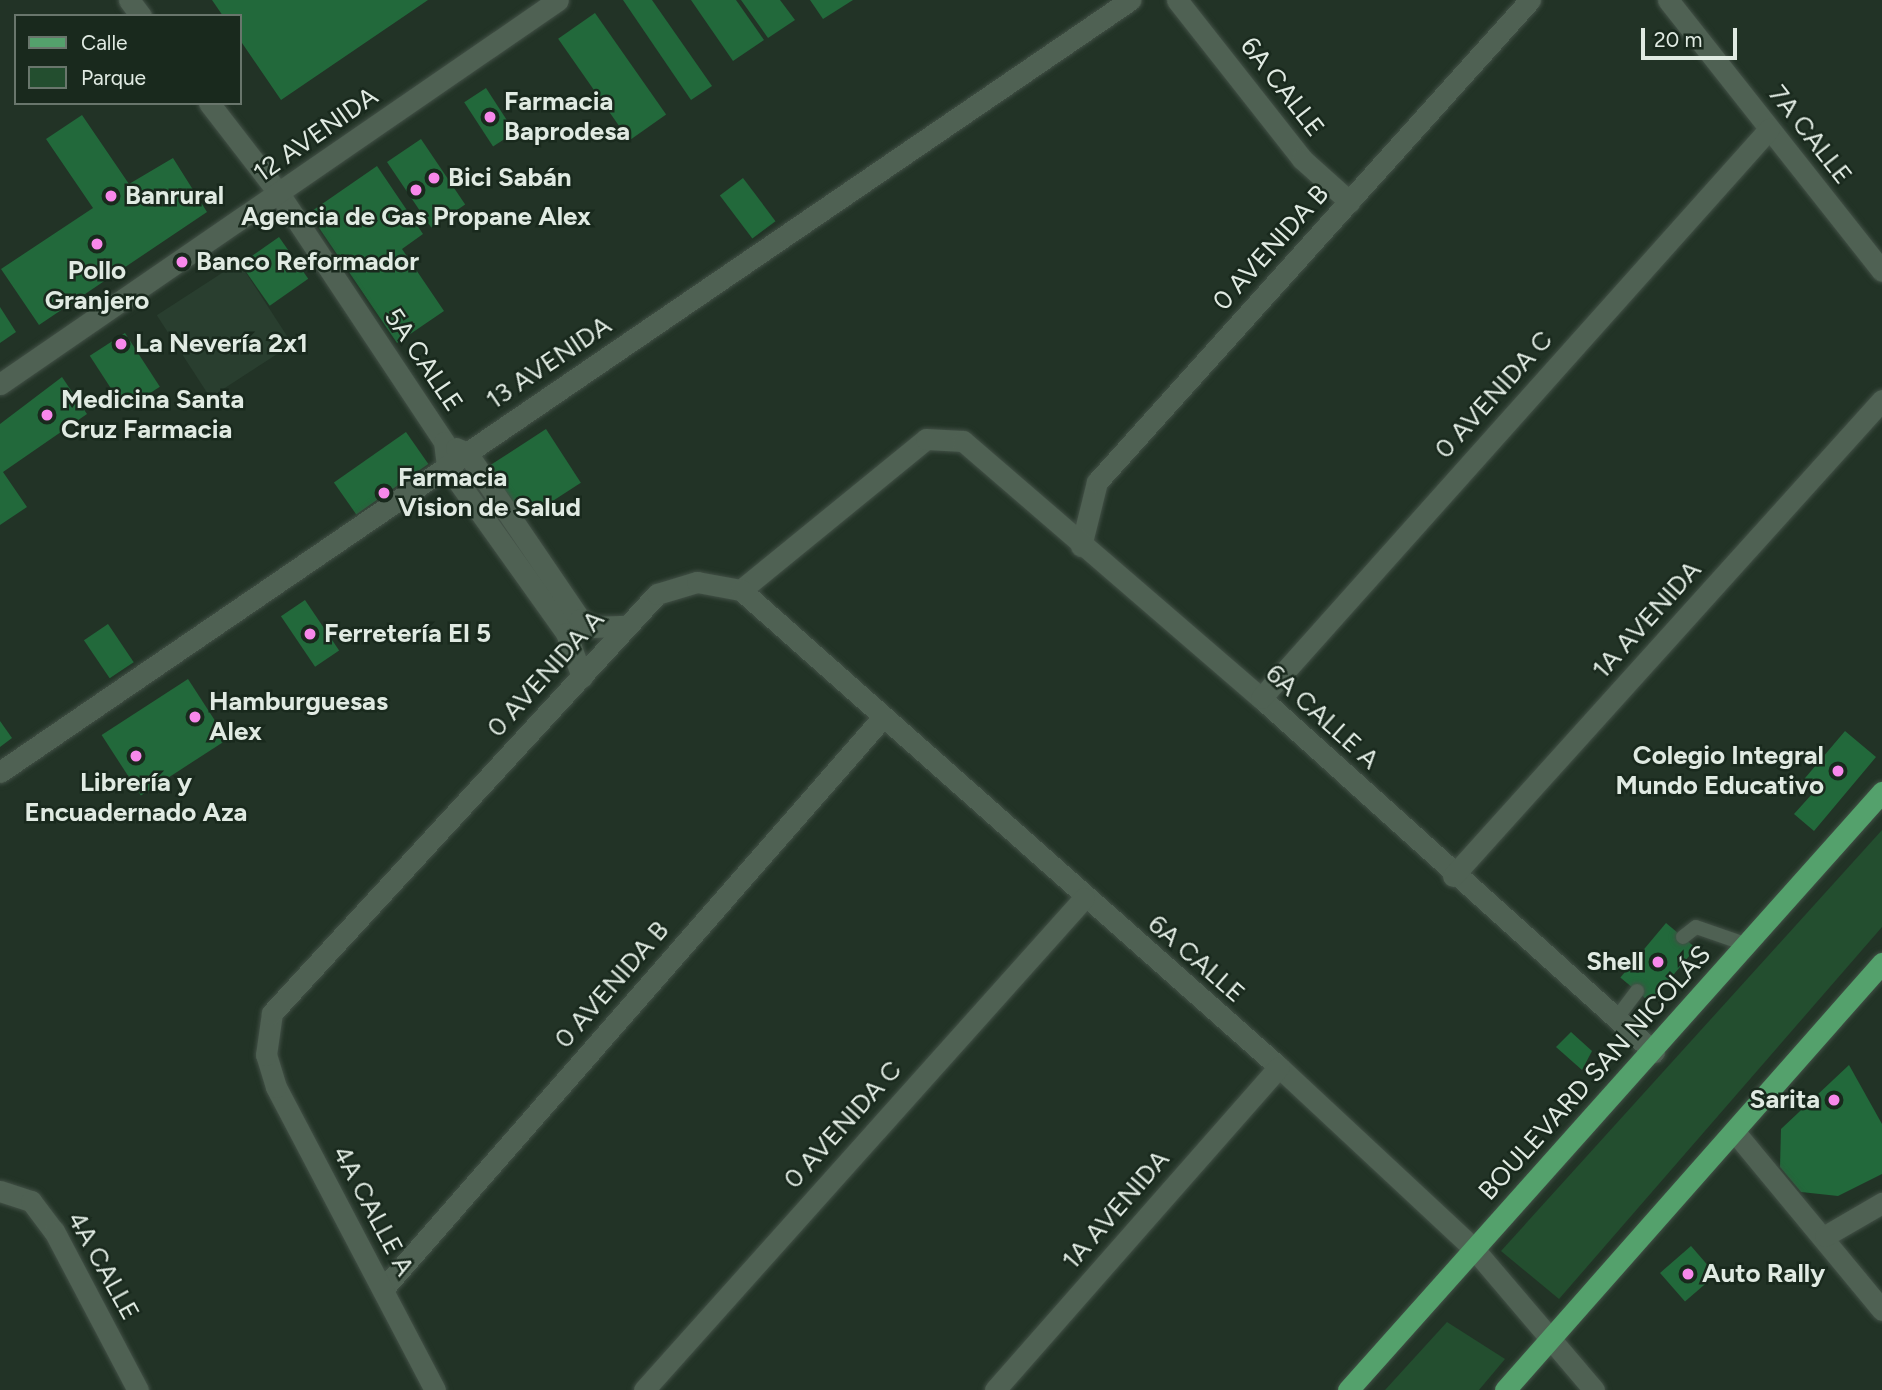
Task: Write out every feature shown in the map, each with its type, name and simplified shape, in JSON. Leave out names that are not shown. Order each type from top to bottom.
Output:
[{"type":"main road","name":"BOULEVARD SAN NICOLÁS","points":[[1348,1390],[1654,1052],[1882,792]]},
{"type":"main road","points":[[1506,1390],[1882,963]]},
{"type":"street","name":"12 AVENIDA","points":[[0,384],[280,195],[558,0]]},
{"type":"street","name":"13 AVENIDA","points":[[0,772],[1130,0]]},
{"type":"street","name":"6A CALLE","points":[[1177,0],[1302,159],[1350,202]]},
{"type":"street","name":"0 AVENIDA B","points":[[1081,546],[1097,482],[1530,0]]},
{"type":"street","name":"7A CALLE","points":[[1668,0],[1882,271]]},
{"type":"street","name":"5A CALLE","points":[[211,105],[280,195],[444,443],[447,466],[566,633],[582,677]]},
{"type":"street","name":"0 AVENIDA C","points":[[1261,698],[1769,129]]},
{"type":"street","name":"1A AVENIDA","points":[[1453,876],[1882,400]]},
{"type":"street","name":"6A CALLE A","points":[[741,590],[926,439],[943,437],[963,441],[1081,546],[1261,698],[1453,876],[1654,1052]]},
{"type":"street","name":"5A CALLE","points":[[444,443],[467,453]]},
{"type":"street","points":[[467,453],[580,620],[592,627],[628,626]]},
{"type":"street","name":"0 AVENIDA A","points":[[266,1055],[272,1013],[628,626],[676,585],[721,583],[741,590]]},
{"type":"street","name":"6A CALLE","points":[[741,590],[1084,898],[1279,1068],[1474,1249],[1553,1336],[1594,1390]]},
{"type":"street","name":"0 AVENIDA B","points":[[383,1289],[883,717]]},
{"type":"street","name":"0 AVENIDA C","points":[[644,1390],[1084,898]]},
{"type":"street","name":"4A CALLE A","points":[[266,1055],[276,1087],[435,1390]]},
{"type":"street","name":"1A AVENIDA","points":[[995,1390],[1279,1068]]},
{"type":"street","points":[[1734,1131],[1825,1236],[1882,1310]]},
{"type":"street","name":"4A CALLE","points":[[0,1191],[31,1201],[54,1231],[138,1390]]},
{"type":"street","points":[[1825,1236],[1882,1203]]},
{"type":"lane","points":[[1683,937],[1696,927],[1748,945]]},
{"type":"lane","points":[[1616,1019],[1637,991]]},
{"type":"shaded area","points":[[239,262],[292,344],[210,398],[157,315]]},
{"type":"green space","points":[[1882,830],[1882,927],[1559,1299],[1501,1251]]},
{"type":"green space","points":[[1447,1322],[1505,1359],[1479,1390],[1385,1390]]},
{"type":"building","points":[[212,0],[428,0],[281,100],[242,43],[242,14],[222,14]]},
{"type":"building","points":[[623,0],[652,0],[712,86],[691,100]]},
{"type":"building","points":[[691,0],[736,0],[764,40],[733,61]]},
{"type":"building","points":[[741,0],[780,0],[795,20],[768,38]]},
{"type":"building","points":[[810,0],[853,0],[823,19]]},
{"type":"building","points":[[595,13],[666,115],[629,140],[558,39]]},
{"type":"building","name":"Farmacia Baprodesa","points":[[486,88],[515,132],[493,147],[464,102]]},
{"type":"building","points":[[82,115],[129,184],[173,158],[207,212],[39,325],[1,269],[93,208],[46,139]]},
{"type":"building","points":[[421,139],[465,204],[431,227],[387,162]]},
{"type":"building","points":[[377,166],[423,234],[402,249],[444,311],[397,343],[309,213]]},
{"type":"building","points":[[743,178],[775,221],[752,239],[720,195]]},
{"type":"building","points":[[279,237],[308,279],[270,306],[240,264]]},
{"type":"building","points":[[0,307],[16,332],[0,343]]},
{"type":"building","points":[[125,333],[160,387],[125,410],[90,356]]},
{"type":"building","points":[[62,377],[87,414],[3,472],[27,507],[0,525],[0,424]]},
{"type":"building","points":[[546,429],[581,483],[522,521],[487,467]]},
{"type":"building","points":[[406,432],[428,464],[356,514],[334,482]]},
{"type":"building","name":"Ferretería El 5","points":[[305,600],[339,651],[315,667],[281,616]]},
{"type":"building","points":[[108,624],[134,662],[110,678],[84,640]]},
{"type":"building","points":[[188,679],[227,739],[141,795],[102,735]]},
{"type":"building","points":[[0,721],[12,738],[0,747]]},
{"type":"building","name":"Colegio Integral Mundo Educativo","points":[[1845,731],[1876,757],[1814,831],[1794,814],[1812,794],[1800,784]]},
{"type":"building","name":"Shell","points":[[1666,923],[1696,948],[1650,1002],[1620,977]]},
{"type":"building","points":[[1571,1032],[1592,1051],[1582,1070],[1556,1047]]},
{"type":"building","points":[[1849,1065],[1882,1124],[1882,1174],[1838,1196],[1801,1192],[1780,1167],[1781,1129]]},
{"type":"building","name":"Auto Rally","points":[[1691,1246],[1716,1275],[1685,1302],[1660,1273]]},
{"type":"place","name":"Farmacia Baprodesa","points":[[490,117]]},
{"type":"place","name":"Bici Sabán","points":[[434,178]]},
{"type":"place","name":"Agencia de Gas Propane Alex","points":[[416,190]]},
{"type":"place","name":"Banrural","points":[[111,196]]},
{"type":"place","name":"Pollo Granjero","points":[[97,244]]},
{"type":"place","name":"Banco Reformador","points":[[182,262]]},
{"type":"place","name":"La Nevería 2x1","points":[[121,344]]},
{"type":"place","name":"Medicina Santa Cruz Farmacia","points":[[47,415]]},
{"type":"place","name":"Farmacia Vision de Salud","points":[[384,493]]},
{"type":"place","name":"Ferretería El 5","points":[[310,634]]},
{"type":"place","name":"Hamburguesas Alex","points":[[195,717]]},
{"type":"place","name":"Librería y Encuadernado Aza","points":[[136,756]]},
{"type":"place","name":"Colegio Integral Mundo Educativo","points":[[1838,771]]},
{"type":"place","name":"Shell","points":[[1658,962]]},
{"type":"place","name":"Sarita","points":[[1834,1100]]},
{"type":"place","name":"Auto Rally","points":[[1688,1274]]}]
